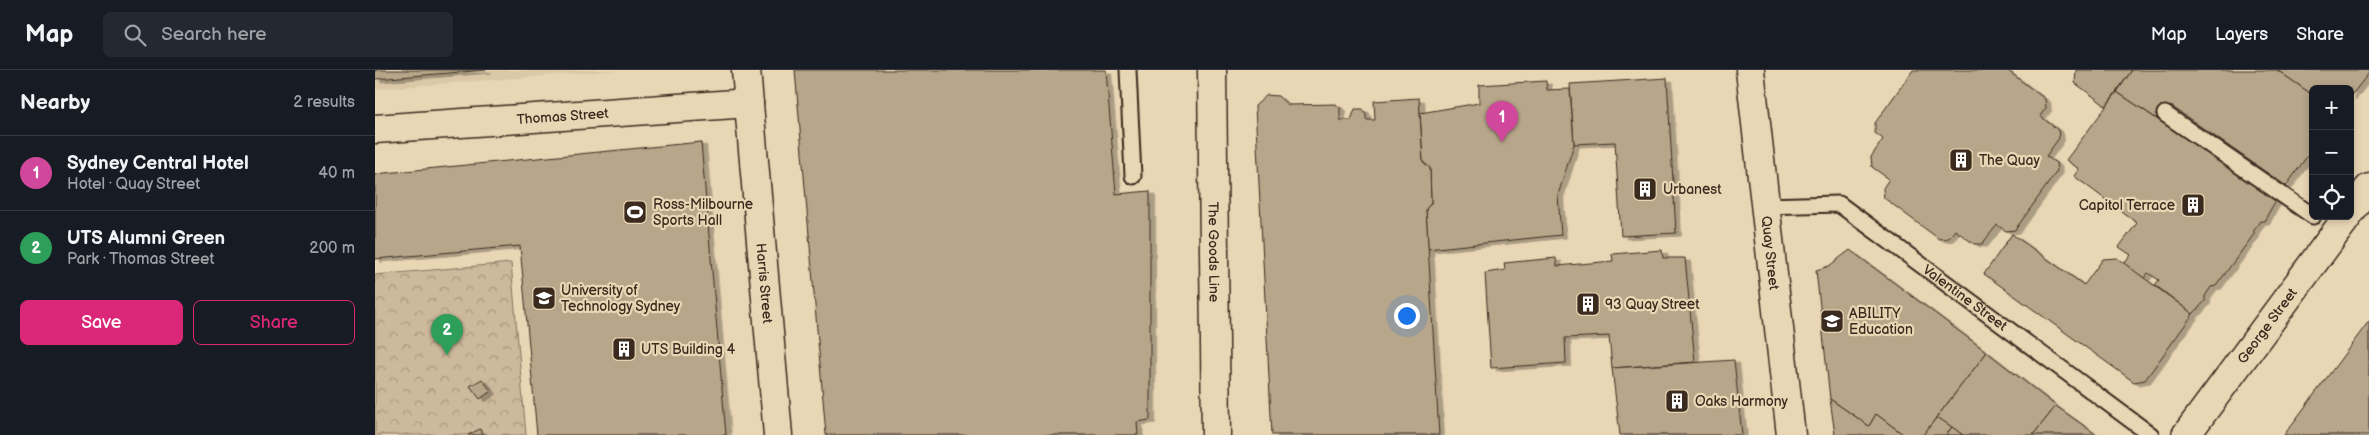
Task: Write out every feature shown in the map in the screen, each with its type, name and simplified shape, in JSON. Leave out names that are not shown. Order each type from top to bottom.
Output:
[{"type":"street","name":"Harris Street","points":[[746,70],[779,435]]},
{"type":"street","name":"The Goods Line","points":[[1212,70],[1215,435]]},
{"type":"street","name":"Quay Street","points":[[1750,70],[1791,435]]},
{"type":"street","name":"Thomas Street","points":[[375,129],[749,103]]},
{"type":"street","name":"George Street","points":[[2186,435],[2369,188]]},
{"type":"lane","points":[[1128,70],[1133,176]]},
{"type":"lane","points":[[2165,114],[2309,213]]},
{"type":"lane","name":"Valentine Street","points":[[1765,206],[1839,204],[2151,435]]},
{"type":"shaded area","points":[[375,70],[621,70],[375,89]]},
{"type":"green space","points":[[511,263],[526,435],[375,435],[375,275]]},
{"type":"building","points":[[375,70],[486,70],[375,79]]},
{"type":"building","points":[[795,70],[1106,70],[1116,194],[1150,191],[1150,420],[1137,422],[1138,435],[826,435]]},
{"type":"building","name":"The Quay","points":[[1913,70],[2007,70],[2045,99],[2046,108],[2040,116],[2058,130],[2059,138],[2046,156],[2056,163],[2057,171],[2015,230],[2006,231],[1997,225],[1982,244],[1974,244],[1955,230],[1949,238],[1939,239],[1884,198],[1883,188],[1889,179],[1872,167],[1871,157],[1883,139],[1875,133],[1875,123]]},
{"type":"building","points":[[2076,70],[2132,70],[2106,106],[2075,83]]},
{"type":"building","points":[[2132,70],[2277,70],[2309,92],[2309,154],[2286,186],[2171,106],[2160,121],[2117,92]]},
{"type":"building","points":[[2277,70],[2369,70],[2369,73],[2354,92],[2354,85],[2309,85],[2309,92]]},
{"type":"building","name":"Urbanest","points":[[1667,78],[1676,233],[1621,236],[1615,142],[1574,144],[1570,84]]},
{"type":"building","points":[[1546,81],[1547,90],[1570,89],[1574,144],[1558,195],[1561,235],[1428,249],[1426,209],[1431,203],[1430,168],[1423,162],[1420,113],[1479,103],[1479,85]]},
{"type":"building","name":"Capitol Terrace","points":[[2117,92],[2276,200],[2264,221],[2260,221],[2254,230],[2254,234],[2216,286],[2211,287],[2205,296],[2205,301],[2193,314],[2155,285],[2159,280],[2148,273],[2144,278],[2124,264],[2131,255],[2119,247],[2137,223],[2074,176],[2079,169],[2066,160]]},
{"type":"building","points":[[1267,95],[1278,96],[1288,105],[1336,104],[1340,108],[1340,120],[1351,120],[1355,109],[1363,109],[1366,120],[1375,120],[1374,101],[1419,98],[1423,162],[1430,168],[1431,203],[1426,209],[1439,435],[1272,435],[1255,106]]},
{"type":"building","name":"University of Technology Sydney","points":[[701,142],[726,435],[537,435],[520,246],[375,259],[375,174]]},
{"type":"building","points":[[2012,234],[2084,285],[2103,259],[2117,258],[2193,314],[2145,380],[2134,382],[1984,274]]},
{"type":"building","name":"93 Quay Street","points":[[1662,250],[1663,258],[1685,258],[1695,362],[1612,368],[1609,336],[1565,338],[1566,363],[1491,368],[1485,273],[1505,270],[1504,263],[1556,258],[1557,266],[1613,261],[1612,254]]},
{"type":"building","points":[[1850,250],[1987,352],[1923,435],[1904,435],[1876,414],[1869,426],[1830,399],[1816,270],[1829,266]]},
{"type":"building","points":[[2369,321],[2369,435],[2284,435]]},
{"type":"building","points":[[1987,352],[2056,406],[2033,435],[1963,435],[1937,417]]},
{"type":"building","name":"Oaks Harmony","points":[[1734,360],[1742,435],[1620,435],[1612,368]]},
{"type":"building","points":[[482,379],[491,391],[480,399],[470,386]]},
{"type":"building","points":[[1830,399],[1869,426],[1876,414],[1904,435],[1835,435]]},
{"type":"building","points":[[2056,406],[2094,433],[2094,435],[2033,435]]},
{"type":"building","points":[[1937,417],[1952,427],[1946,435],[1923,435]]},
{"type":"building","points":[[1952,427],[1963,435],[1946,435]]},
{"type":"building","points":[[480,429],[483,435],[468,435]]},
{"type":"place","name":"Sydney Central Hotel","points":[[1502,142]]},
{"type":"place","name":"The Quay","points":[[1961,160]]},
{"type":"place","name":"Urbanest","points":[[1645,189]]},
{"type":"place","name":"Capitol Terrace","points":[[2193,205]]},
{"type":"place","name":"Ross-Milbourne Sports Hall","points":[[635,212]]},
{"type":"place","name":"University of Technology Sydney","points":[[544,298]]},
{"type":"place","name":"93 Quay Street","points":[[1588,304]]},
{"type":"place","name":"ABILITY Education","points":[[1832,321]]},
{"type":"place","name":"UTS Building 4","points":[[624,349]]},
{"type":"place","name":"UTS Alumni Green","points":[[447,355]]},
{"type":"place","name":"Oaks Harmony","points":[[1677,401]]}]
